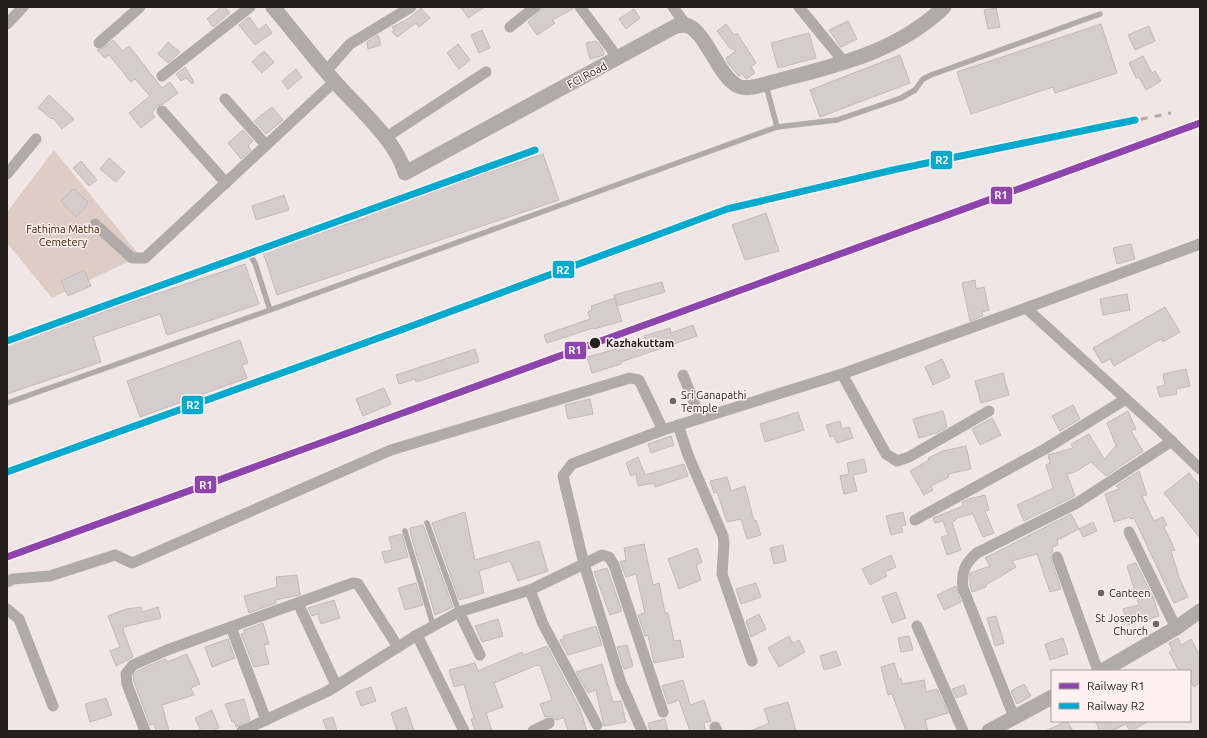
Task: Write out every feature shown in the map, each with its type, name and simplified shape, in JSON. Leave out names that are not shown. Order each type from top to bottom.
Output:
[{"type":"street","points":[[7,24],[23,7]]},
{"type":"street","points":[[99,43],[140,7]]},
{"type":"street","points":[[162,76],[250,7]]},
{"type":"street","name":"FCI Road","points":[[273,7],[385,138],[402,161],[405,173],[676,26],[686,25]]},
{"type":"street","points":[[94,224],[132,258],[145,258],[266,145],[331,76],[350,44],[411,7]]},
{"type":"street","points":[[510,27],[535,7]]},
{"type":"street","points":[[580,7],[618,58]]},
{"type":"street","points":[[673,7],[686,25],[695,30],[702,38],[724,73],[737,86],[747,88],[766,84],[876,52],[912,34],[941,8]]},
{"type":"street","points":[[799,7],[844,62]]},
{"type":"street","points":[[385,138],[486,72]]},
{"type":"street","points":[[225,99],[266,145]]},
{"type":"street","points":[[162,111],[226,183]]},
{"type":"street","points":[[7,174],[36,139]]},
{"type":"street","points":[[642,731],[622,683],[584,564],[563,476],[572,464],[700,417],[842,374],[1200,244]]},
{"type":"street","points":[[1026,308],[1172,441],[1200,470]]},
{"type":"street","points":[[842,374],[886,454],[892,460],[897,461],[909,457],[989,411]]},
{"type":"street","points":[[684,376],[700,417]]},
{"type":"street","points":[[7,582],[50,576],[115,555],[132,563],[391,450],[630,378],[638,380],[663,430]]},
{"type":"street","points":[[914,520],[1045,449],[1126,399]]},
{"type":"street","points":[[678,425],[688,455],[723,536],[722,574],[752,661]]},
{"type":"street","points":[[1014,718],[963,588],[962,576],[965,567],[977,553],[1077,503],[1172,441]]},
{"type":"street","points":[[1129,532],[1176,628]]},
{"type":"street","points":[[242,731],[336,686],[417,635],[459,612],[530,590],[602,555],[606,555],[611,560],[663,712]]},
{"type":"street","points":[[1057,557],[1098,670]]},
{"type":"street","points":[[145,731],[127,684],[126,674],[129,668],[167,650],[353,583],[358,584],[398,647]]},
{"type":"street","points":[[530,590],[544,624],[596,725]]},
{"type":"street","points":[[298,603],[336,686]]},
{"type":"street","points":[[7,609],[19,619],[53,706]]},
{"type":"street","points":[[1104,670],[1176,628],[1200,611]]},
{"type":"street","points":[[459,612],[480,655]]},
{"type":"street","points":[[917,626],[963,731]]},
{"type":"street","points":[[231,627],[266,720]]},
{"type":"street","points":[[417,635],[464,731]]},
{"type":"street","points":[[989,731],[1051,698]]},
{"type":"street","points":[[533,731],[549,723]]},
{"type":"lane","points":[[7,403],[777,127],[837,120],[901,98],[915,90],[923,79],[931,75],[1100,14]]},
{"type":"lane","points":[[766,84],[777,127]]},
{"type":"lane","points":[[250,253],[255,263],[270,310]]},
{"type":"lane","points":[[427,524],[459,612]]},
{"type":"lane","points":[[404,531],[434,625]]},
{"type":"green space","name":"Fathima Matha Cemetery","points":[[54,150],[140,256],[52,298],[7,243],[7,212]]},
{"type":"building","points":[[221,7],[225,7],[230,13],[213,27],[207,19]]},
{"type":"building","points":[[461,7],[485,7],[468,18]]},
{"type":"building","points":[[542,7],[573,7],[573,9],[552,20],[555,23],[537,35],[528,22],[539,12]]},
{"type":"building","points":[[421,8],[430,18],[419,27],[416,23],[397,37],[392,32],[394,30],[392,27],[408,19]]},
{"type":"building","points":[[996,8],[1000,27],[988,29],[984,10]]},
{"type":"building","points":[[634,9],[640,18],[626,29],[619,19]]},
{"type":"building","points":[[249,17],[259,30],[266,24],[272,33],[255,45],[239,25]]},
{"type":"building","points":[[848,21],[857,39],[841,47],[829,30]]},
{"type":"building","points":[[726,24],[734,35],[737,33],[756,63],[751,67],[755,73],[746,79],[742,74],[739,76],[737,74],[726,58],[736,51],[730,48],[717,31]]},
{"type":"building","points":[[1101,24],[1117,73],[1055,93],[1053,87],[971,114],[957,72]]},
{"type":"building","points":[[1149,26],[1155,41],[1135,50],[1128,35]]},
{"type":"building","points":[[482,30],[490,48],[479,53],[471,35]]},
{"type":"building","points":[[809,33],[816,58],[778,68],[771,43]]},
{"type":"building","points":[[378,35],[381,45],[368,49],[367,42]]},
{"type":"building","points":[[113,40],[123,51],[129,46],[162,88],[170,82],[178,93],[163,104],[157,106],[152,113],[155,117],[141,128],[129,113],[150,96],[135,79],[131,82],[109,55],[105,58],[97,50],[103,48]]},
{"type":"building","points":[[596,41],[602,48],[604,55],[590,59],[586,43]]},
{"type":"building","points":[[168,42],[180,52],[168,63],[158,54]]},
{"type":"building","points":[[458,44],[470,60],[459,69],[447,53]]},
{"type":"building","points":[[264,51],[274,62],[262,73],[252,62]]},
{"type":"building","points":[[900,55],[910,83],[820,117],[810,90]]},
{"type":"building","points":[[1143,56],[1152,73],[1155,71],[1161,81],[1146,90],[1139,77],[1136,78],[1129,63]]},
{"type":"building","points":[[185,67],[194,82],[192,84],[186,78],[181,81],[176,74]]},
{"type":"building","points":[[296,69],[302,77],[288,89],[282,81]]},
{"type":"building","points":[[49,95],[74,119],[62,129],[53,118],[52,119],[38,108]]},
{"type":"building","points":[[272,107],[283,120],[266,134],[254,121]]},
{"type":"building","points":[[243,130],[253,141],[248,146],[251,150],[241,159],[228,143]]},
{"type":"building","points":[[543,154],[559,200],[277,295],[263,252],[368,217],[367,213]]},
{"type":"building","points":[[109,158],[125,172],[116,182],[100,169]]},
{"type":"building","points":[[81,161],[97,180],[89,186],[73,168]]},
{"type":"building","points":[[74,189],[88,202],[84,209],[76,217],[61,201]]},
{"type":"building","points":[[284,195],[289,210],[256,220],[252,206]]},
{"type":"building","points":[[766,213],[779,251],[745,260],[732,225]]},
{"type":"building","points":[[1131,244],[1135,259],[1117,264],[1113,248]]},
{"type":"building","points":[[245,264],[259,304],[167,335],[160,314],[93,337],[101,362],[7,394],[7,344]]},
{"type":"building","points":[[84,270],[91,286],[68,296],[61,281]]},
{"type":"building","points":[[975,280],[976,289],[984,287],[989,310],[982,312],[983,316],[970,321],[962,283]]},
{"type":"building","points":[[662,282],[665,292],[617,306],[622,321],[594,329],[593,328],[547,343],[544,335],[590,319],[588,312],[592,310],[591,306],[615,298],[614,295]]},
{"type":"building","points":[[1127,294],[1130,310],[1103,315],[1100,299]]},
{"type":"building","points":[[1165,307],[1180,332],[1163,342],[1161,339],[1114,366],[1110,359],[1102,363],[1093,348]]},
{"type":"building","points":[[693,325],[697,336],[592,373],[587,357],[617,349],[617,351],[646,341],[644,336],[670,328],[671,333]]},
{"type":"building","points":[[240,340],[248,363],[242,365],[247,378],[140,417],[127,381]]},
{"type":"building","points":[[475,349],[479,362],[416,382],[415,379],[399,384],[396,375]]},
{"type":"building","points":[[942,359],[950,377],[933,385],[925,367]]},
{"type":"building","points":[[1186,369],[1190,386],[1176,389],[1177,394],[1160,397],[1157,387],[1165,385],[1163,374]]},
{"type":"building","points":[[1003,373],[1009,395],[981,403],[975,381]]},
{"type":"building","points":[[384,388],[391,404],[363,416],[356,399]]},
{"type":"building","points":[[590,399],[593,414],[568,419],[565,405]]},
{"type":"building","points":[[1073,405],[1080,419],[1060,431],[1052,416]]},
{"type":"building","points":[[943,411],[947,427],[937,433],[919,438],[913,419]]},
{"type":"building","points":[[1128,411],[1136,429],[1131,431],[1143,451],[1106,476],[1091,462],[1075,472],[1067,474],[1075,496],[1024,521],[1017,505],[1053,488],[1046,465],[1050,463],[1048,455],[1073,448],[1071,444],[1089,434],[1104,459],[1116,446],[1107,423]]},
{"type":"building","points":[[798,412],[804,430],[765,442],[760,424]]},
{"type":"building","points":[[992,418],[1001,435],[980,445],[972,429]]},
{"type":"building","points":[[840,421],[842,429],[849,427],[853,438],[837,443],[834,436],[830,437],[826,425]]},
{"type":"building","points":[[671,436],[674,445],[651,453],[648,444]]},
{"type":"building","points":[[966,446],[971,469],[948,474],[949,477],[931,486],[933,490],[924,495],[910,471],[929,460],[928,458],[943,451]]},
{"type":"building","points":[[638,457],[645,475],[684,464],[688,476],[655,487],[654,483],[638,486],[636,474],[631,476],[626,463]]},
{"type":"building","points":[[864,459],[867,472],[853,475],[857,491],[844,494],[840,476],[849,474],[847,463]]},
{"type":"building","points":[[1139,471],[1147,495],[1142,496],[1154,521],[1163,517],[1167,525],[1164,527],[1175,550],[1171,551],[1179,577],[1188,597],[1174,603],[1134,518],[1131,519],[1130,517],[1114,522],[1105,494],[1119,489],[1116,486]]},
{"type":"building","points":[[1189,473],[1200,486],[1200,538],[1164,493]]},
{"type":"building","points":[[727,477],[731,491],[745,486],[754,521],[756,520],[761,535],[747,539],[741,519],[727,522],[717,492],[714,493],[710,481]]},
{"type":"building","points":[[985,495],[989,510],[985,511],[994,533],[983,537],[973,514],[956,518],[956,520],[952,522],[961,550],[947,555],[941,537],[948,535],[943,521],[935,523],[933,518],[963,506],[962,502]]},
{"type":"building","points":[[465,512],[475,560],[539,541],[548,571],[518,581],[510,561],[479,571],[484,593],[459,600],[432,523]]},
{"type":"building","points":[[903,512],[906,525],[901,526],[903,532],[891,535],[886,516]]},
{"type":"building","points":[[1071,514],[1079,529],[1057,540],[1058,545],[1052,547],[1053,551],[1050,556],[1061,589],[1050,592],[1037,554],[1012,561],[1016,567],[986,585],[986,587],[972,592],[970,586],[970,573],[990,566],[985,558]]},
{"type":"building","points":[[1093,522],[1097,531],[1083,537],[1079,529]]},
{"type":"building","points":[[423,525],[453,607],[435,615],[410,532],[410,528]]},
{"type":"building","points":[[402,534],[408,557],[385,563],[382,552],[392,550],[389,537]]},
{"type":"building","points":[[644,544],[653,585],[659,583],[665,613],[668,613],[674,641],[680,640],[684,657],[654,663],[648,635],[645,636],[638,615],[645,613],[636,574],[626,577],[620,562],[626,560],[624,548]]},
{"type":"building","points":[[783,545],[786,561],[774,564],[770,548]]},
{"type":"building","points":[[697,548],[702,562],[696,565],[701,580],[679,589],[668,559]]},
{"type":"building","points":[[891,555],[896,567],[885,572],[887,576],[870,585],[862,569]]},
{"type":"building","points":[[1136,563],[1154,599],[1159,616],[1128,625],[1123,609],[1139,605],[1127,566]]},
{"type":"building","points":[[607,568],[622,611],[610,615],[594,572]]},
{"type":"building","points":[[297,575],[300,595],[275,600],[276,603],[249,613],[244,596],[277,587],[276,577]]},
{"type":"building","points":[[416,583],[423,605],[405,610],[398,588]]},
{"type":"building","points":[[756,583],[761,597],[741,604],[736,589]]},
{"type":"building","points":[[956,586],[961,602],[944,610],[937,595]]},
{"type":"building","points":[[896,592],[906,618],[892,623],[882,597]]},
{"type":"building","points":[[334,600],[340,618],[321,624],[318,614],[312,616],[308,608]]},
{"type":"building","points":[[141,607],[142,612],[158,607],[161,618],[124,627],[123,630],[133,657],[116,666],[110,651],[120,647],[108,616],[126,609]]},
{"type":"building","points":[[759,614],[766,629],[751,637],[746,621]]},
{"type":"building","points":[[996,616],[1004,643],[995,646],[987,618]]},
{"type":"building","points":[[498,619],[503,636],[482,642],[475,626]]},
{"type":"building","points":[[263,623],[269,644],[264,645],[269,664],[254,667],[241,634],[244,633],[244,630]]},
{"type":"building","points":[[596,626],[602,645],[568,655],[560,640],[564,639],[563,636]]},
{"type":"building","points":[[789,636],[793,643],[799,640],[805,652],[779,667],[768,648]]},
{"type":"building","points":[[909,636],[913,650],[901,652],[898,638]]},
{"type":"building","points":[[1063,638],[1068,654],[1050,660],[1045,644]]},
{"type":"building","points":[[1178,638],[1181,645],[1191,639],[1200,656],[1200,683],[1194,687],[1191,682],[1191,670],[1178,670],[1169,652],[1172,650],[1169,643]]},
{"type":"building","points":[[228,639],[235,658],[212,667],[205,647]]},
{"type":"building","points":[[627,645],[633,666],[624,669],[617,647]]},
{"type":"building","points":[[547,646],[580,709],[587,731],[568,731],[564,718],[555,720],[550,716],[545,717],[540,704],[552,700],[540,665],[537,665],[494,683],[503,707],[486,713],[492,731],[475,731],[471,719],[474,718],[464,684],[454,687],[449,670],[475,663],[478,671],[522,652],[523,655]]},
{"type":"building","points":[[836,651],[841,665],[824,670],[820,656]]},
{"type":"building","points":[[187,654],[200,684],[191,688],[194,695],[162,705],[169,731],[156,731],[154,724],[150,725],[133,676],[137,671],[162,660],[166,659],[167,662]]},
{"type":"building","points":[[894,663],[899,679],[901,678],[902,684],[924,680],[926,692],[937,689],[948,713],[925,720],[928,731],[906,731],[892,694],[888,695],[881,667]]},
{"type":"building","points":[[602,664],[613,702],[621,701],[626,722],[604,726],[596,690],[588,693],[576,672]]},
{"type":"building","points":[[683,680],[690,705],[704,700],[711,721],[704,723],[705,731],[690,731],[679,700],[668,704],[662,686]]},
{"type":"building","points":[[1024,684],[1031,696],[1017,704],[1011,691]]},
{"type":"building","points":[[964,685],[967,694],[956,698],[952,689]]},
{"type":"building","points":[[371,687],[376,701],[361,706],[356,692]]},
{"type":"building","points":[[106,698],[112,715],[90,722],[85,704]]},
{"type":"building","points":[[244,699],[250,720],[236,727],[234,721],[232,722],[225,704]]},
{"type":"building","points":[[788,702],[796,731],[750,731],[769,723],[764,709]]},
{"type":"building","points":[[406,707],[414,731],[397,731],[391,713]]},
{"type":"building","points":[[212,710],[219,728],[212,731],[201,731],[195,718]]},
{"type":"building","points":[[333,717],[337,731],[327,731],[323,720]]},
{"type":"building","points":[[665,719],[668,731],[650,731],[648,723]]},
{"type":"building","points":[[1068,722],[1073,731],[1045,731]]},
{"type":"building","points":[[1096,722],[1146,722],[1132,731],[1130,731],[1126,724],[1111,731],[1100,731]]},
{"type":"railway","points":[[7,472],[398,331],[727,209],[893,170],[1171,113]]},
{"type":"railway","points":[[7,341],[535,150]]},
{"type":"rail line","name":"R2","points":[[7,472],[398,331],[727,209],[893,170],[1135,120]]},
{"type":"rail line","name":"R1","points":[[7,557],[1200,123]]},
{"type":"rail line","name":"R2","points":[[7,341],[535,150]]},
{"type":"place","name":"Kazhakuttam","points":[[595,343]]},
{"type":"place","name":"Sri Ganapathi Temple","points":[[673,401]]},
{"type":"place","name":"Canteen","points":[[1101,593]]},
{"type":"place","name":"St Josephs Church","points":[[1156,624]]}]
